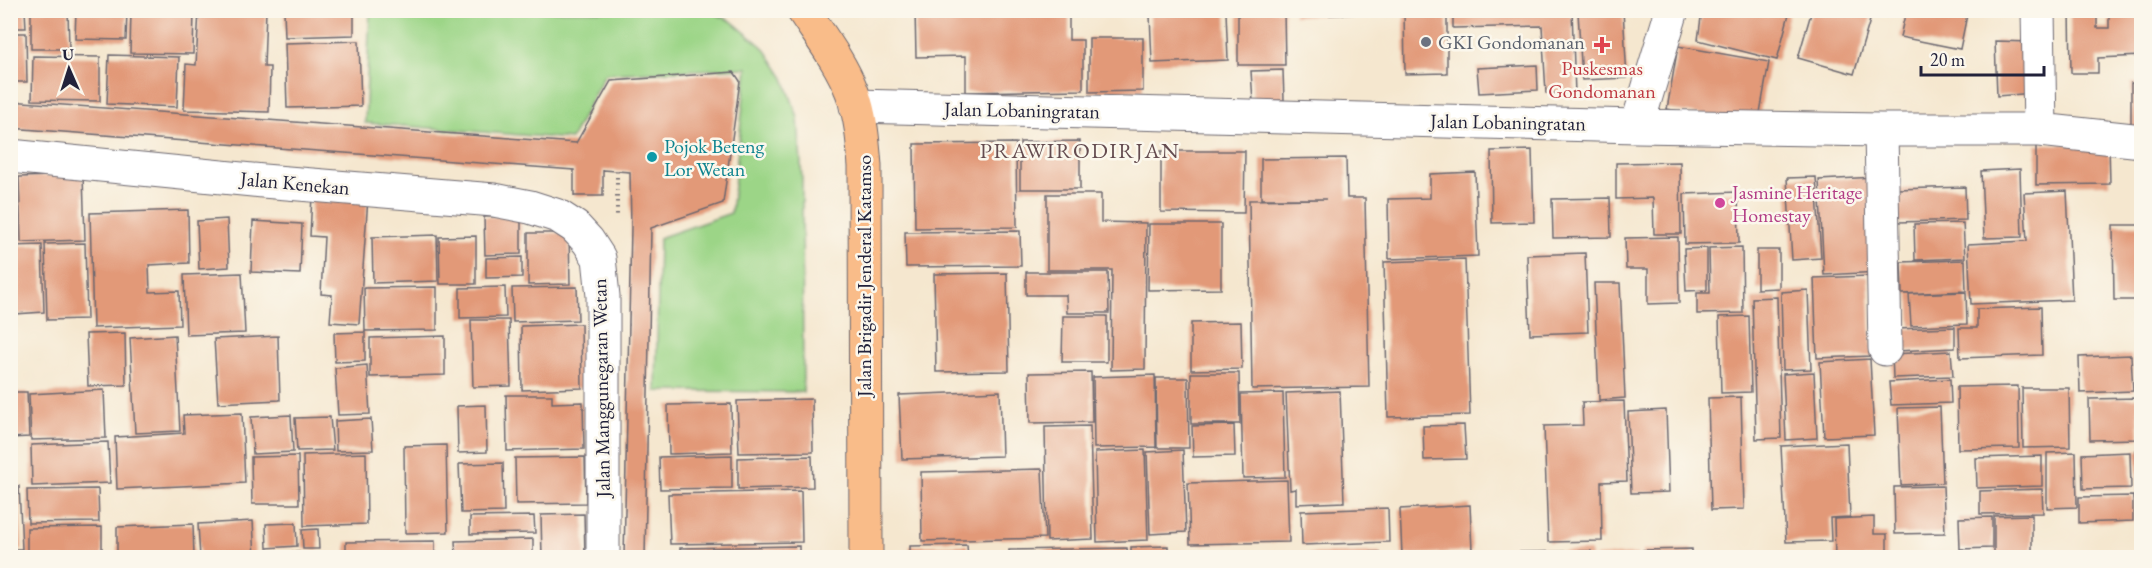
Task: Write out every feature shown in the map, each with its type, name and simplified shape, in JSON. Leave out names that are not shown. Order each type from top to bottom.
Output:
[{"type":"main road","name":"Jalan Brigadir Jenderal Katamso","points":[[803,10],[843,75],[861,124],[865,166],[866,558]]},
{"type":"street","points":[[1637,126],[1672,10]]},
{"type":"street","points":[[2038,10],[2040,130]]},
{"type":"street","name":"Jalan Lobaningratan","points":[[856,106],[1637,126],[2040,130],[2142,141]]},
{"type":"street","points":[[1881,130],[1885,349]]},
{"type":"street","name":"Jalan Kenekan","points":[[10,156],[252,180],[494,200],[548,212],[575,227]]},
{"type":"street","name":"Jalan Manggunegaran Wetan","points":[[575,227],[599,258],[603,296],[603,558]]},
{"type":"path","points":[[617,171],[617,215]]},
{"type":"green space","points":[[370,11],[709,11],[731,21],[765,49],[784,78],[798,118],[802,180],[803,392],[656,391],[659,238],[731,213],[747,68],[605,74],[571,139],[365,123]]},
{"type":"building","points":[[10,10],[25,10],[26,28],[10,28]]},
{"type":"building","points":[[31,10],[68,10],[69,49],[31,49]]},
{"type":"building","points":[[76,10],[127,10],[126,40],[75,39]]},
{"type":"building","points":[[131,10],[194,10],[193,54],[130,53]]},
{"type":"building","points":[[199,10],[266,10],[264,67],[270,67],[269,112],[184,110],[186,64],[196,65]]},
{"type":"building","points":[[284,10],[354,10],[354,35],[285,37]]},
{"type":"building","points":[[915,10],[1069,10],[1069,40],[1083,40],[1083,90],[966,92],[966,56],[916,57]]},
{"type":"building","points":[[1238,10],[1284,10],[1285,65],[1238,65]]},
{"type":"building","points":[[1294,10],[1400,10],[1400,13],[1294,16]]},
{"type":"building","name":"GKI Gondomanan","points":[[1404,10],[1447,10],[1447,73],[1405,74]]},
{"type":"building","points":[[1453,10],[1572,10],[1575,94],[1546,93],[1542,26],[1453,28]]},
{"type":"building","name":"Puskesmas Gondomanan","points":[[1623,10],[1627,78],[1582,80],[1578,12]]},
{"type":"building","points":[[1702,10],[1790,10],[1777,60],[1698,40]]},
{"type":"building","points":[[1812,10],[1873,10],[1854,74],[1798,58]]},
{"type":"building","points":[[1906,10],[1968,10],[1960,49],[1900,37]]},
{"type":"building","points":[[2070,10],[2097,10],[2097,28],[2109,28],[2109,10],[2142,10],[2142,56],[2098,58],[2098,73],[2071,73]]},
{"type":"building","points":[[1226,12],[1228,60],[1152,63],[1150,15]]},
{"type":"building","points":[[10,33],[26,33],[27,82],[10,82]]},
{"type":"building","points":[[1089,38],[1143,38],[1143,91],[1089,92]]},
{"type":"building","points":[[359,41],[361,106],[287,108],[285,43]]},
{"type":"building","points":[[1995,41],[2032,42],[2034,93],[1997,96]]},
{"type":"building","points":[[1678,46],[1769,62],[1758,124],[1667,109]]},
{"type":"building","points":[[109,55],[179,57],[177,107],[107,104]]},
{"type":"building","points":[[33,56],[100,57],[100,101],[32,100]]},
{"type":"building","points":[[1537,65],[1538,90],[1479,93],[1477,68]]},
{"type":"building","points":[[1283,70],[1284,100],[1253,102],[1251,71]]},
{"type":"building","points":[[734,72],[740,81],[723,203],[651,228],[645,558],[624,558],[631,227],[630,172],[603,170],[603,196],[574,196],[574,170],[10,128],[10,101],[576,143],[611,81]]},
{"type":"building","points":[[2131,83],[2142,83],[2142,136],[2131,136]]},
{"type":"building","points":[[1080,141],[1080,189],[1020,189],[1020,142]]},
{"type":"building","points":[[1016,143],[1017,227],[915,228],[914,144]]},
{"type":"building","points":[[2036,144],[2109,144],[2110,184],[2036,185]]},
{"type":"building","points":[[1532,150],[1534,222],[1492,223],[1491,151]]},
{"type":"building","points":[[1161,151],[1245,151],[1244,213],[1161,212]]},
{"type":"building","points":[[1346,158],[1347,198],[1365,198],[1369,387],[1252,389],[1249,200],[1326,199],[1261,199],[1261,159]]},
{"type":"building","points":[[1680,162],[1681,234],[1654,234],[1653,198],[1616,199],[1616,163]]},
{"type":"building","points":[[2020,169],[2022,237],[1984,238],[1981,171]]},
{"type":"building","points":[[1475,172],[1478,256],[1389,259],[1388,199],[1430,198],[1430,174]]},
{"type":"building","points":[[83,175],[85,240],[21,242],[19,177]]},
{"type":"building","points":[[1816,177],[1821,258],[1792,260],[1787,178]]},
{"type":"building","points":[[1875,177],[1880,272],[1824,275],[1819,180]]},
{"type":"building","points":[[1965,187],[1966,220],[1899,222],[1897,189]]},
{"type":"building","points":[[2067,191],[2072,300],[1971,304],[1968,244],[2027,241],[2024,193]]},
{"type":"building","points":[[1738,192],[1739,243],[1685,244],[1684,194]]},
{"type":"building","points":[[1047,194],[1101,194],[1101,222],[1146,223],[1145,369],[1111,370],[1112,270],[1047,270]]},
{"type":"building","points":[[312,195],[368,198],[359,324],[330,322],[332,295],[321,294],[324,237],[310,236]]},
{"type":"building","points":[[1610,198],[1611,237],[1553,238],[1552,199]]},
{"type":"building","points":[[10,200],[16,200],[18,242],[10,242]]},
{"type":"building","points":[[188,210],[189,263],[149,265],[150,292],[179,291],[180,325],[93,328],[90,213]]},
{"type":"building","points":[[521,216],[521,254],[485,255],[484,217]]},
{"type":"building","points":[[227,219],[229,267],[199,269],[197,221]]},
{"type":"building","points":[[253,221],[302,224],[300,274],[251,272]]},
{"type":"building","points":[[1963,223],[1965,258],[1915,260],[1914,224]]},
{"type":"building","points":[[1149,224],[1221,224],[1221,289],[1148,290]]},
{"type":"building","points":[[2113,225],[2142,225],[2142,300],[2114,300]]},
{"type":"building","points":[[1020,231],[1021,266],[906,267],[905,232]]},
{"type":"building","points":[[528,233],[569,233],[570,284],[528,285]]},
{"type":"building","points":[[437,235],[438,281],[373,283],[372,237]]},
{"type":"building","points":[[476,236],[476,284],[440,284],[439,237]]},
{"type":"building","points":[[1678,237],[1679,303],[1648,304],[1648,269],[1626,269],[1625,238]]},
{"type":"building","points":[[85,243],[87,319],[47,320],[45,244]]},
{"type":"building","points":[[42,245],[44,312],[15,314],[14,319],[10,319],[10,246]]},
{"type":"building","points":[[1742,247],[1743,313],[1697,314],[1697,293],[1710,293],[1709,248]]},
{"type":"building","points":[[1707,248],[1707,290],[1686,291],[1684,249]]},
{"type":"building","points":[[1757,250],[1779,250],[1779,288],[1757,289]]},
{"type":"building","points":[[1585,253],[1588,332],[1530,334],[1527,255]]},
{"type":"building","points":[[522,257],[522,277],[486,278],[486,258]]},
{"type":"building","points":[[1465,259],[1470,415],[1388,417],[1384,262]]},
{"type":"building","points":[[1965,260],[1966,291],[1902,294],[1901,262]]},
{"type":"building","points":[[1026,272],[1108,272],[1109,313],[1067,313],[1066,295],[1026,295]]},
{"type":"building","points":[[242,273],[245,333],[186,335],[184,275]]},
{"type":"building","points":[[1007,273],[1009,371],[936,372],[934,274]]},
{"type":"building","points":[[1868,276],[1872,356],[1817,358],[1814,278]]},
{"type":"building","points":[[1594,283],[1620,283],[1625,398],[1599,400]]},
{"type":"building","points":[[437,287],[437,330],[365,331],[364,288]]},
{"type":"building","points":[[505,287],[506,317],[460,318],[460,288]]},
{"type":"building","points":[[577,287],[578,320],[513,322],[512,288]]},
{"type":"building","points":[[1808,290],[1811,369],[1783,370],[1781,292]]},
{"type":"building","points":[[1966,292],[1967,324],[1911,326],[1909,294]]},
{"type":"building","points":[[1777,297],[1781,438],[1756,439],[1752,298]]},
{"type":"building","points":[[2041,307],[2042,355],[1960,358],[1959,328],[1977,328],[1977,309]]},
{"type":"building","points":[[1063,316],[1107,316],[1107,362],[1062,362]]},
{"type":"building","points":[[1749,316],[1751,392],[1721,393],[1719,317]]},
{"type":"building","points":[[471,320],[509,320],[511,386],[473,387]]},
{"type":"building","points":[[1241,322],[1242,369],[1191,370],[1191,323]]},
{"type":"building","points":[[581,324],[582,388],[522,390],[521,326]]},
{"type":"building","points":[[2138,324],[2142,324],[2142,360],[2140,360]]},
{"type":"building","points":[[1955,327],[1955,348],[1897,351],[1895,329]]},
{"type":"building","points":[[365,332],[365,361],[335,362],[334,333]]},
{"type":"building","points":[[125,333],[126,385],[88,386],[86,334]]},
{"type":"building","points":[[175,335],[180,431],[135,433],[130,338]]},
{"type":"building","points":[[278,336],[280,400],[218,403],[214,339]]},
{"type":"building","points":[[445,336],[445,375],[370,377],[370,338]]},
{"type":"building","points":[[1951,351],[1953,376],[1893,378],[1892,354]]},
{"type":"building","points":[[2131,355],[2133,391],[2080,393],[2079,357]]},
{"type":"building","points":[[1870,359],[1874,435],[1824,437],[1820,362]]},
{"type":"building","points":[[367,365],[370,414],[338,415],[335,368]]},
{"type":"building","points":[[10,372],[12,372],[14,392],[27,392],[29,437],[10,438]]},
{"type":"building","points":[[1091,372],[1092,422],[1030,423],[1029,373]]},
{"type":"building","points":[[1814,372],[1817,438],[1786,440],[1783,374]]},
{"type":"building","points":[[1191,373],[1239,373],[1240,424],[1191,424]]},
{"type":"building","points":[[1155,375],[1156,447],[1094,448],[1093,377]]},
{"type":"building","points":[[1156,378],[1188,378],[1189,448],[1157,448]]},
{"type":"building","points":[[1950,379],[1951,403],[1891,405],[1889,382]]},
{"type":"building","points":[[2018,386],[2019,448],[1958,449],[1957,387]]},
{"type":"building","points":[[2022,388],[2069,388],[2070,447],[2023,448]]},
{"type":"building","points":[[104,390],[106,438],[31,440],[29,394]]},
{"type":"building","points":[[1000,391],[1002,456],[902,459],[899,395]]},
{"type":"building","points":[[1340,391],[1344,502],[1296,504],[1296,489],[1290,490],[1286,393]]},
{"type":"building","points":[[1283,393],[1285,477],[1243,478],[1241,394]]},
{"type":"building","points":[[506,395],[552,395],[552,403],[583,402],[584,449],[507,451]]},
{"type":"building","points":[[1741,397],[1744,509],[1711,510],[1708,398]]},
{"type":"building","points":[[2138,398],[2139,439],[2090,440],[2089,399]]},
{"type":"building","points":[[812,399],[813,452],[739,453],[737,401]]},
{"type":"building","points":[[1624,401],[1627,481],[1601,482],[1602,541],[1548,542],[1544,426],[1583,425],[1582,402]]},
{"type":"building","points":[[731,404],[732,452],[669,454],[668,405]]},
{"type":"building","points":[[486,405],[487,452],[458,453],[457,406]]},
{"type":"building","points":[[1940,407],[1943,483],[1901,485],[1898,408]]},
{"type":"building","points":[[1666,410],[1669,492],[1631,493],[1628,412]]},
{"type":"building","points":[[242,413],[245,483],[117,489],[115,437],[184,433],[183,415]]},
{"type":"building","points":[[291,415],[293,452],[253,454],[251,417]]},
{"type":"building","points":[[330,417],[333,450],[297,451],[295,418]]},
{"type":"building","points":[[371,419],[373,450],[336,451],[335,421]]},
{"type":"building","points":[[1234,425],[1235,456],[1193,457],[1192,426]]},
{"type":"building","points":[[1464,425],[1466,459],[1424,460],[1423,426]]},
{"type":"building","points":[[1090,426],[1093,539],[1047,541],[1045,427]]},
{"type":"building","points":[[108,442],[110,483],[32,486],[31,445]]},
{"type":"building","points":[[1847,443],[1850,517],[1830,518],[1831,541],[1786,542],[1781,446]]},
{"type":"building","points":[[446,445],[448,532],[405,533],[404,446]]},
{"type":"building","points":[[1145,450],[1148,540],[1097,542],[1095,452]]},
{"type":"building","points":[[1183,450],[1186,532],[1150,534],[1147,452]]},
{"type":"building","points":[[2136,450],[2142,450],[2142,520],[2139,520]]},
{"type":"building","points":[[2076,452],[2077,507],[2047,508],[2047,453]]},
{"type":"building","points":[[2130,452],[2131,488],[2083,489],[2082,454]]},
{"type":"building","points":[[366,453],[367,524],[304,526],[303,455]]},
{"type":"building","points":[[732,455],[732,488],[660,489],[659,457]]},
{"type":"building","points":[[298,456],[299,504],[252,504],[251,457]]},
{"type":"building","points":[[812,456],[813,487],[738,489],[738,458]]},
{"type":"building","points":[[2042,456],[2042,486],[1977,488],[1976,458]]},
{"type":"building","points":[[585,457],[586,503],[516,504],[515,458]]},
{"type":"building","points":[[503,463],[504,512],[461,513],[459,464]]},
{"type":"building","points":[[1042,469],[1045,538],[922,541],[921,472]]},
{"type":"building","points":[[1287,480],[1289,542],[1190,544],[1188,483]]},
{"type":"building","points":[[19,486],[22,549],[10,549],[10,487]]},
{"type":"building","points":[[1943,486],[1945,533],[1895,534],[1894,487]]},
{"type":"building","points":[[98,489],[99,522],[28,523],[27,490]]},
{"type":"building","points":[[2042,489],[2043,513],[1980,514],[1980,491]]},
{"type":"building","points":[[801,491],[802,542],[670,544],[668,494]]},
{"type":"building","points":[[2133,496],[2133,521],[2079,523],[2079,497]]},
{"type":"building","points":[[1470,505],[1472,551],[1402,555],[1400,509]]},
{"type":"building","points":[[1388,508],[1389,542],[1302,545],[1301,511]]},
{"type":"building","points":[[584,514],[585,557],[542,558],[541,515]]},
{"type":"building","points":[[2032,515],[2032,554],[1994,556],[1994,516]]},
{"type":"building","points":[[534,516],[535,533],[470,534],[470,517]]},
{"type":"building","points":[[1874,517],[1874,534],[1887,534],[1887,558],[1835,558],[1834,519]]},
{"type":"building","points":[[1992,517],[1992,548],[1960,549],[1959,518]]},
{"type":"building","points":[[253,521],[255,558],[200,558],[198,524]]},
{"type":"building","points":[[296,523],[297,546],[267,548],[266,524]]},
{"type":"building","points":[[193,524],[194,558],[117,558],[117,527]]},
{"type":"building","points":[[102,527],[102,558],[27,558],[27,528]]},
{"type":"building","points":[[318,529],[319,549],[303,549],[302,530]]},
{"type":"building","points":[[533,539],[533,558],[456,558],[455,541]]},
{"type":"building","points":[[435,541],[435,558],[346,558],[346,542]]},
{"type":"building","points":[[967,545],[968,558],[910,558],[910,546]]},
{"type":"building","points":[[799,546],[799,558],[680,558],[680,548]]},
{"type":"building","points":[[1168,546],[1168,558],[1131,558],[1131,547]]},
{"type":"building","points":[[1127,548],[1128,558],[1009,558],[1009,550]]},
{"type":"building","points":[[1692,549],[1692,558],[1643,558],[1643,550]]},
{"type":"building","points":[[1591,551],[1591,558],[1521,558],[1520,552]]},
{"type":"building","points":[[299,552],[299,558],[261,558],[261,554]]},
{"type":"building","points":[[1380,552],[1380,558],[1271,558],[1271,555]]},
{"type":"building","points":[[1637,554],[1637,558],[1596,558],[1596,556]]},
{"type":"place","name":"GKI Gondomanan","points":[[1426,42]]},
{"type":"place","name":"Puskesmas Gondomanan","points":[[1602,45]]},
{"type":"place","name":"Pojok Beteng Lor Wetan","points":[[652,157]]},
{"type":"place","name":"Jasmine Heritage Homestay","points":[[1720,203]]},
{"type":"district","name":"PRAWIRODIRJAN","points":[[1080,150]]}]
